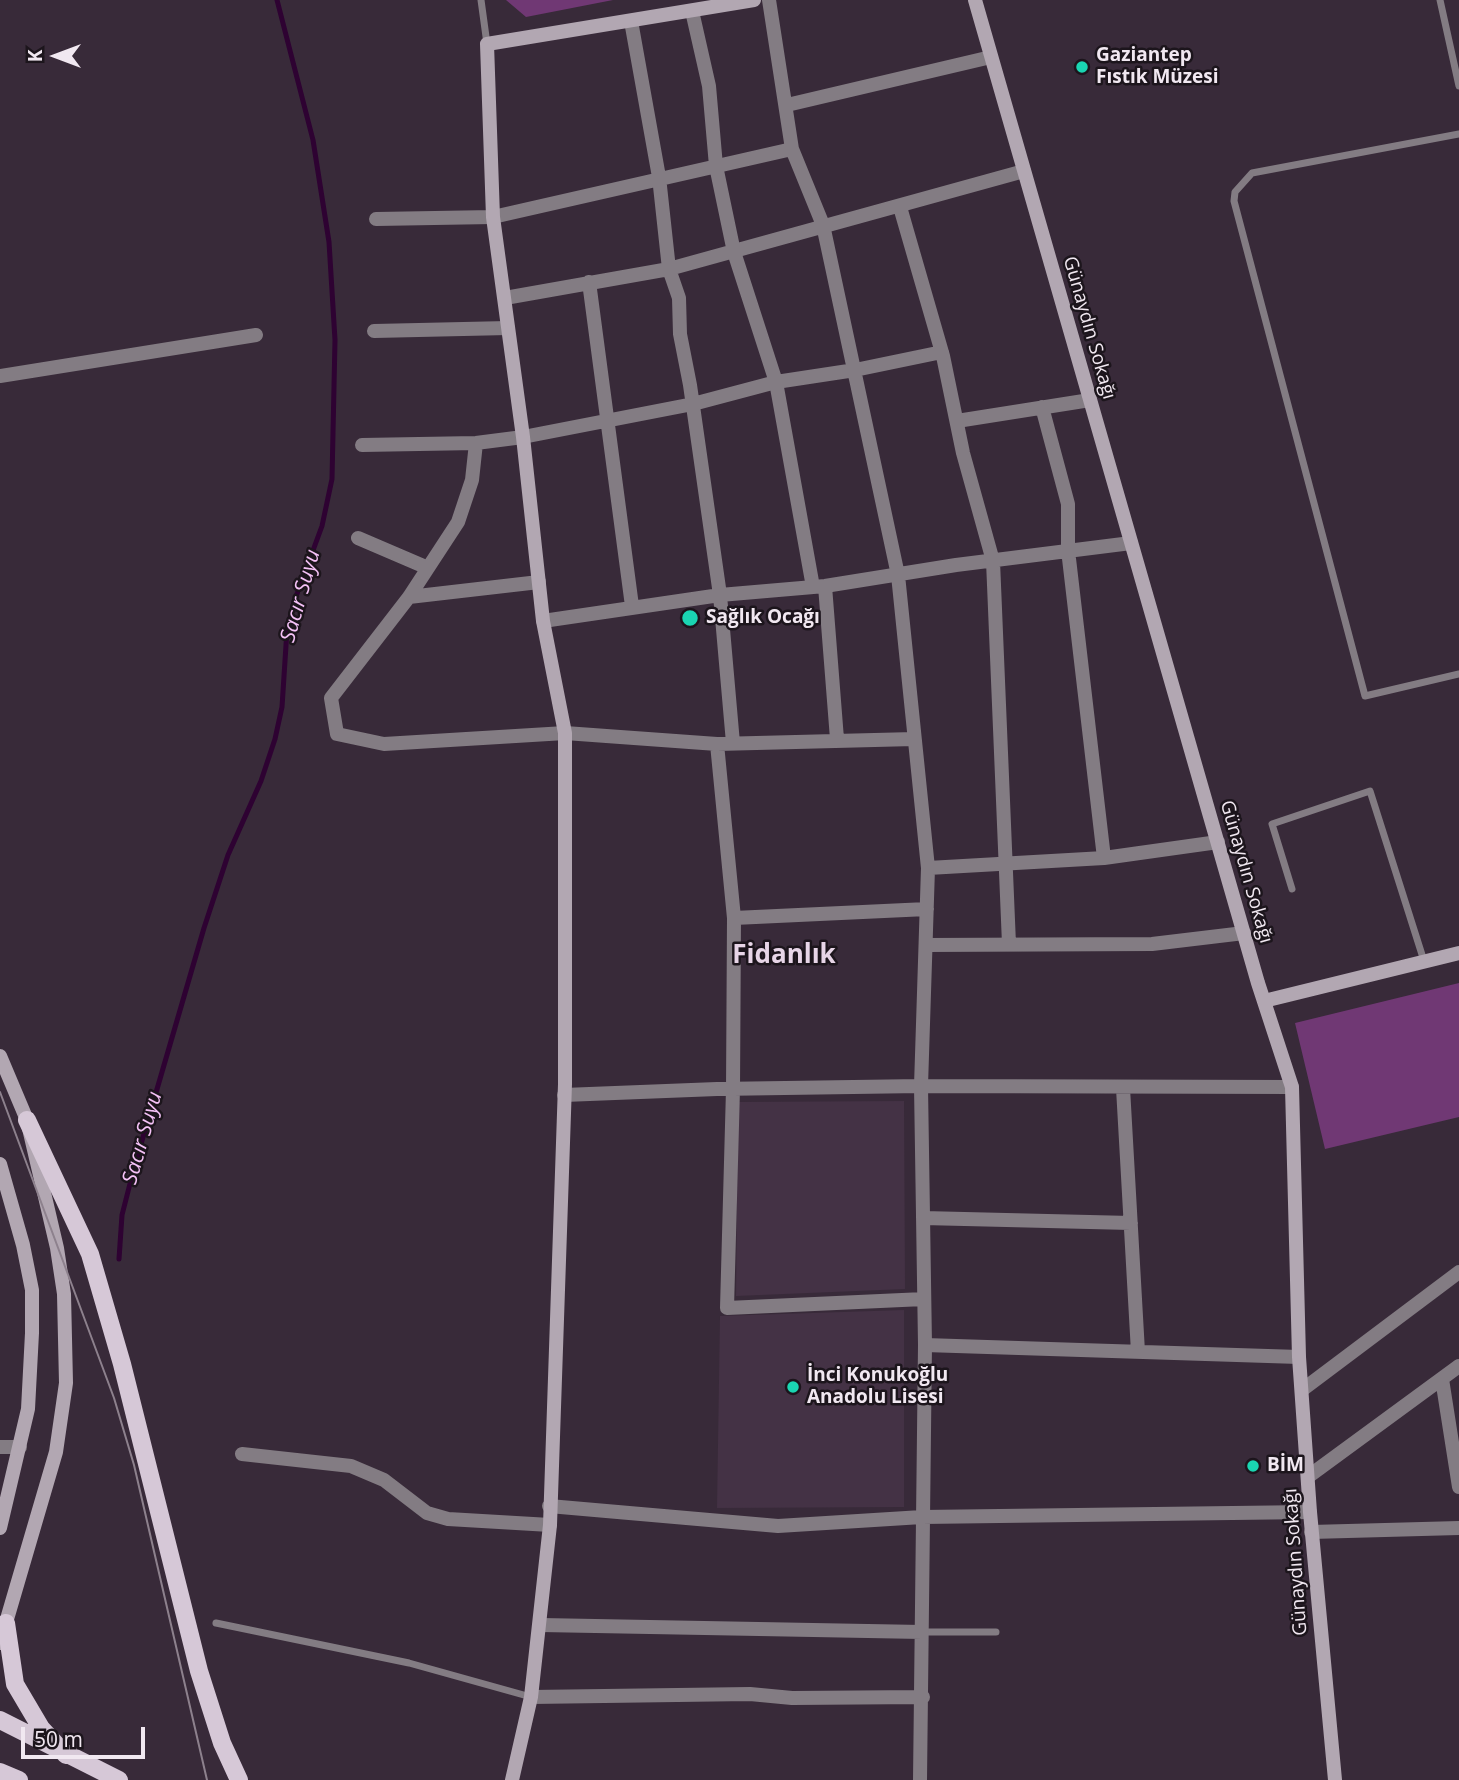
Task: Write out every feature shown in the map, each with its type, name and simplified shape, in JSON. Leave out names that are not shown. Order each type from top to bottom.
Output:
[{"type":"main road","points":[[27,1120],[90,1254],[122,1364],[199,1671],[222,1743],[239,1780]]},
{"type":"main road","points":[[6,1623],[9,1659],[23,1702],[41,1728],[66,1755]]},
{"type":"main road","points":[[0,1720],[119,1780]]},
{"type":"main road","points":[[0,1772],[19,1780]]},
{"type":"street","points":[[512,1780],[531,1697],[550,1525],[564,1095],[565,733],[543,621],[523,437],[493,217],[487,44],[754,0]]},
{"type":"street","points":[[769,0],[792,149],[823,225],[898,575],[928,868],[921,1086],[925,1345],[920,1780]]},
{"type":"street","name":"Günaydın Sokağı","points":[[975,0],[1217,842],[1292,1087],[1299,1357],[1311,1532],[1335,1780]]},
{"type":"street","points":[[692,11],[709,86],[716,166],[734,252],[776,382],[819,586],[837,739]]},
{"type":"street","points":[[631,21],[659,177],[669,269],[679,298],[680,334],[720,594],[733,743]]},
{"type":"street","points":[[786,106],[991,57]]},
{"type":"street","points":[[376,219],[493,217],[659,177],[792,149]]},
{"type":"street","points":[[505,298],[669,269],[1024,171]]},
{"type":"street","points":[[901,207],[942,352],[993,561],[1009,944]]},
{"type":"street","points":[[589,282],[632,606]]},
{"type":"street","points":[[374,331],[508,328]]},
{"type":"street","points":[[0,376],[256,335]]},
{"type":"street","points":[[362,445],[476,443],[523,437],[692,404],[776,382],[855,370],[942,352]]},
{"type":"street","points":[[957,421],[1090,400]]},
{"type":"street","points":[[1042,407],[1068,505],[1068,550],[1104,858]]},
{"type":"street","points":[[476,443],[472,480],[458,523],[409,597],[331,698],[337,733],[384,744],[565,733],[717,744],[915,739]]},
{"type":"street","points":[[358,538],[428,568]]},
{"type":"street","points":[[543,621],[720,594],[819,586],[1131,543]]},
{"type":"street","points":[[409,597],[538,582]]},
{"type":"street","points":[[717,744],[734,918],[727,1307],[924,1299]]},
{"type":"street","points":[[928,868],[1104,858],[1217,842]]},
{"type":"street","points":[[734,918],[926,909]]},
{"type":"street","points":[[926,945],[1152,944],[1244,933]]},
{"type":"street","points":[[1264,1001],[1459,953]]},
{"type":"street","points":[[0,1056],[27,1120],[57,1248],[64,1294],[66,1384],[56,1452],[0,1643]]},
{"type":"street","points":[[564,1095],[733,1088],[1292,1087]]},
{"type":"street","points":[[1123,1088],[1138,1352]]},
{"type":"street","points":[[0,1164],[23,1245],[32,1290],[32,1375],[20,1447],[0,1528]]},
{"type":"street","points":[[923,1218],[1131,1223]]},
{"type":"street","points":[[1302,1390],[1459,1272]]},
{"type":"street","points":[[925,1345],[1299,1357]]},
{"type":"street","points":[[1309,1476],[1459,1366]]},
{"type":"street","points":[[1442,1379],[1459,1487]]},
{"type":"street","points":[[0,1447],[20,1447]]},
{"type":"street","points":[[242,1454],[351,1466],[384,1480],[427,1513],[448,1519],[550,1525]]},
{"type":"street","points":[[549,1506],[778,1526],[922,1517],[1310,1512]]},
{"type":"street","points":[[1311,1532],[1459,1528]]},
{"type":"street","points":[[541,1625],[922,1632]]},
{"type":"street","points":[[531,1697],[750,1694],[792,1698],[923,1698]]},
{"type":"lane","points":[[481,0],[487,44]]},
{"type":"lane","points":[[1440,0],[1459,86]]},
{"type":"lane","points":[[1459,134],[1252,173],[1235,192],[1234,201],[1365,696],[1459,674]]},
{"type":"lane","points":[[1292,888],[1272,824],[1370,791],[1424,961]]},
{"type":"lane","points":[[215,1623],[409,1663],[531,1697]]},
{"type":"lane","points":[[922,1632],[996,1633]]},
{"type":"shaded area","points":[[506,0],[613,0],[526,17]]},
{"type":"shaded area","points":[[1459,983],[1459,1117],[1325,1149],[1295,1023]]},
{"type":"shaded area","points":[[904,1101],[905,1289],[736,1296],[738,1102]]},
{"type":"shaded area","points":[[904,1310],[904,1507],[717,1508],[720,1316]]},
{"type":"waterway","name":"Sacır Suyu","points":[[119,1259],[122,1215],[134,1168],[204,928],[228,855],[261,781],[275,739],[282,707],[287,630],[294,602],[322,526],[332,479],[335,340],[329,242],[313,140],[277,0]]},
{"type":"tram line","points":[[0,1092],[114,1398],[134,1465],[207,1780]]},
{"type":"place","name":"Gaziantep Fıstık Müzesi","points":[[1082,67]]},
{"type":"place","name":"Sağlık Ocağı","points":[[690,618]]},
{"type":"place","name":"İnci Konukoğlu Anadolu Lisesi","points":[[793,1387]]},
{"type":"place","name":"BİM","points":[[1253,1466]]},
{"type":"district","name":"Fidanlık","points":[[784,956]]}]
